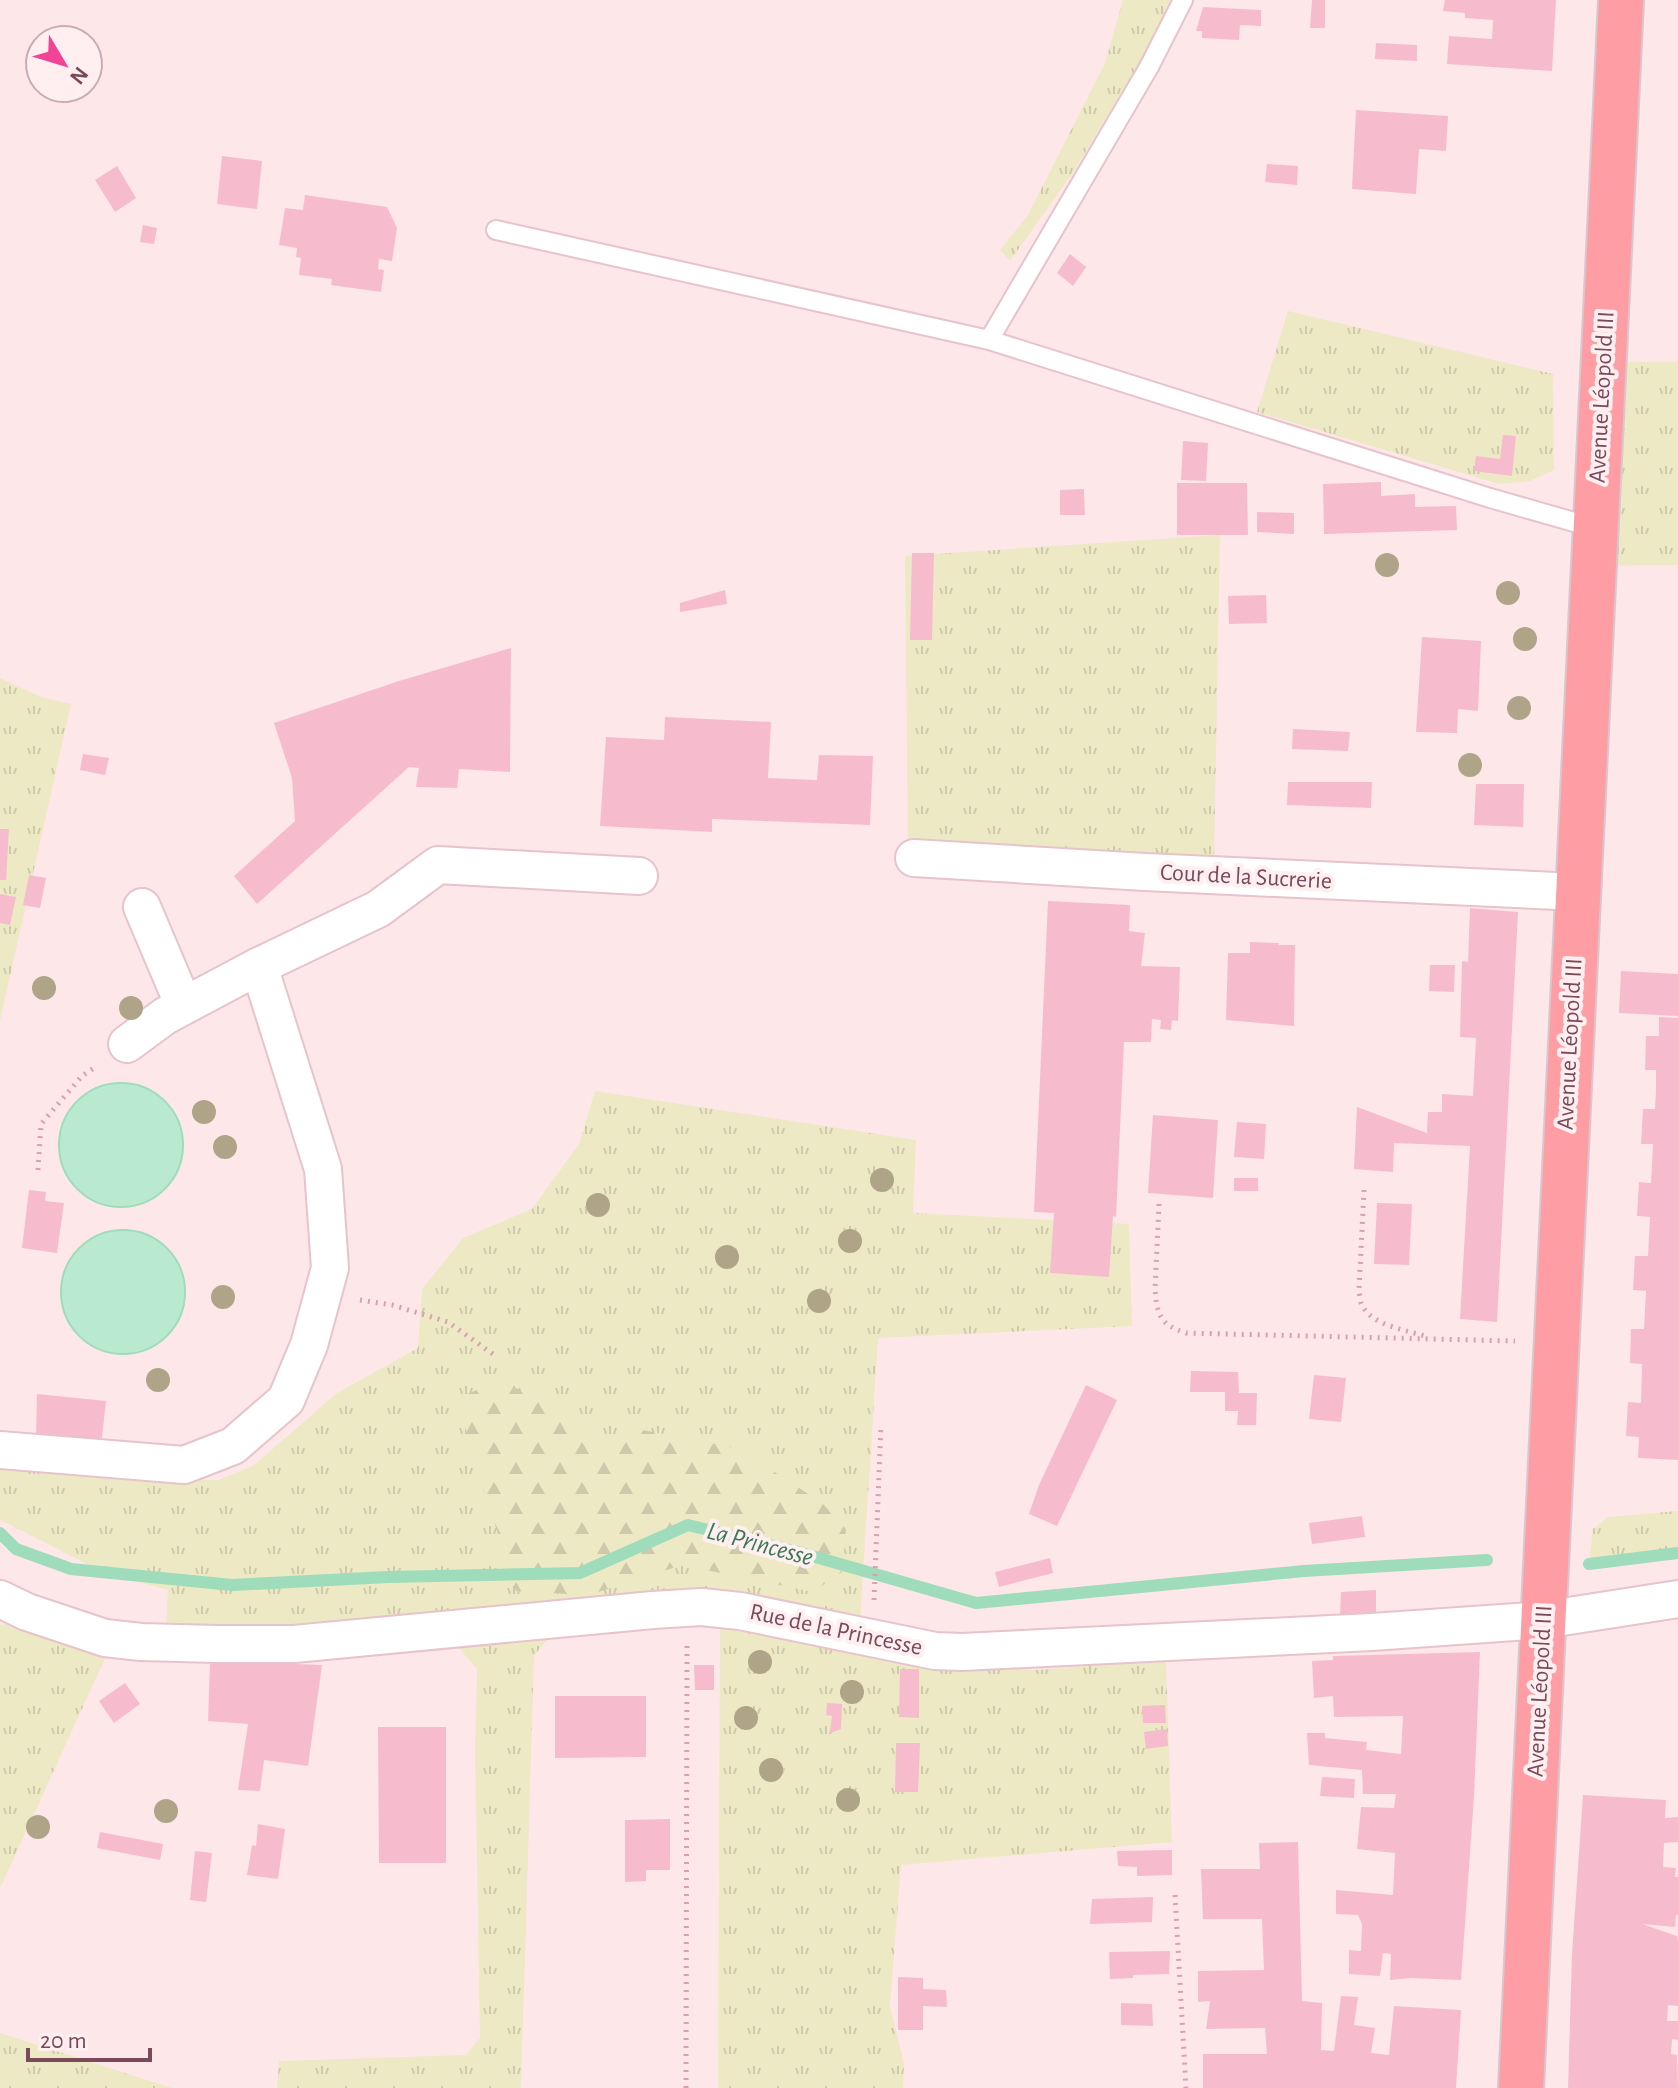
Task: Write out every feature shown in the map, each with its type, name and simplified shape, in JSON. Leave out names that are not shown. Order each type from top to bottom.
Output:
[{"type":"main road","name":"Avenue Léopold III","points":[[1521,2088],[1621,0]]},
{"type":"street","name":"Cour de la Sucrerie","points":[[914,858],[1578,892]]},
{"type":"street","points":[[127,1044],[165,1016],[259,966],[378,909],[438,865],[639,876]]},
{"type":"street","points":[[142,907],[184,1006]]},
{"type":"street","points":[[0,1450],[184,1465],[233,1446],[286,1400],[309,1345],[330,1268],[323,1169],[259,966]]},
{"type":"street","name":"Rue de la Princesse","points":[[0,1599],[27,1612],[105,1638],[141,1642],[294,1644],[687,1607],[740,1611],[935,1651],[962,1652],[1372,1632],[1543,1620],[1678,1599]]},
{"type":"lane","points":[[989,340],[1149,67],[1183,0]]},
{"type":"lane","points":[[496,230],[989,340],[1595,528]]},
{"type":"path","points":[[38,1170],[41,1124],[82,1076],[127,1044]]},
{"type":"path","points":[[1364,1190],[1361,1302],[1370,1316],[1435,1339]]},
{"type":"path","points":[[1159,1204],[1155,1289],[1157,1314],[1172,1329],[1186,1333],[1557,1342]]},
{"type":"path","points":[[323,1295],[392,1305],[448,1322],[497,1357]]},
{"type":"path","points":[[874,1596],[881,1425]]},
{"type":"path","points":[[686,2088],[687,1607]]},
{"type":"path","points":[[1175,1895],[1186,2088]]},
{"type":"green space","points":[[1123,0],[1170,0],[1148,49],[1074,171],[1010,261],[1000,250],[1028,215],[1105,63]]},
{"type":"green space","points":[[1288,311],[1553,374],[1554,470],[1530,481],[1499,484],[1257,412]]},
{"type":"green space","points":[[1600,362],[1678,362],[1678,565],[1590,566]]},
{"type":"green space","points":[[1220,535],[1214,866],[908,851],[905,556]]},
{"type":"green space","points":[[0,678],[41,697],[71,704],[0,1021]]},
{"type":"green space","points":[[595,1091],[916,1140],[913,1213],[1129,1224],[1132,1326],[878,1338],[860,1621],[749,1593],[645,1593],[489,1617],[166,1631],[168,1590],[103,1572],[0,1520],[0,1465],[149,1478],[219,1480],[254,1465],[337,1393],[418,1348],[422,1289],[463,1238],[532,1209],[579,1144]]},
{"type":"green space","points":[[499,1381],[546,1401],[576,1423],[594,1443],[637,1429],[738,1448],[822,1503],[846,1529],[842,1572],[813,1592],[682,1565],[589,1595],[516,1591],[457,1398]]},
{"type":"green space","points":[[1678,1511],[1678,1553],[1589,1564],[1593,1529],[1608,1517]]},
{"type":"green space","points":[[6,1624],[107,1654],[0,1888],[0,1625]]},
{"type":"green space","points":[[720,1625],[925,1664],[1039,1670],[1166,1659],[1172,1842],[901,1865],[890,2006],[904,2064],[903,2088],[718,2088]]},
{"type":"green space","points":[[548,1638],[534,1656],[521,2088],[277,2088],[279,2061],[466,2055],[480,2038],[475,1751],[477,1669],[457,1646]]},
{"type":"green space","points":[[0,2033],[172,2088],[0,2088]]},
{"type":"shaded area","points":[[121,1083],[145,1088],[165,1101],[178,1121],[183,1145],[178,1169],[165,1189],[145,1202],[121,1207],[97,1202],[77,1189],[64,1169],[59,1145],[64,1121],[77,1101],[97,1088]]},
{"type":"shaded area","points":[[123,1230],[147,1235],[167,1248],[180,1268],[185,1292],[180,1316],[167,1336],[147,1349],[123,1354],[99,1349],[79,1336],[66,1316],[61,1292],[66,1268],[79,1248],[99,1235]]},
{"type":"building","points":[[1312,0],[1325,0],[1325,28],[1310,28]]},
{"type":"building","points":[[1445,0],[1556,0],[1552,71],[1447,64],[1449,36],[1492,39],[1493,20],[1465,18],[1465,13],[1443,11]]},
{"type":"building","points":[[1203,7],[1261,10],[1261,26],[1240,25],[1239,40],[1202,38],[1202,31],[1196,31]]},
{"type":"building","points":[[1376,43],[1417,45],[1417,61],[1375,59]]},
{"type":"building","points":[[1356,110],[1448,116],[1446,151],[1419,149],[1416,194],[1352,189]]},
{"type":"building","points":[[222,156],[262,161],[257,209],[217,204]]},
{"type":"building","points":[[1267,164],[1298,166],[1297,185],[1265,182]]},
{"type":"building","points":[[117,166],[136,198],[115,212],[95,180]]},
{"type":"building","points":[[305,195],[387,207],[397,228],[392,261],[379,259],[378,269],[384,270],[381,292],[331,285],[332,279],[299,275],[301,258],[296,257],[297,248],[279,245],[285,208],[303,210]]},
{"type":"building","points":[[143,225],[157,228],[154,244],[140,242]]},
{"type":"building","points":[[1070,254],[1086,267],[1073,286],[1057,273]]},
{"type":"building","points":[[1503,435],[1516,436],[1512,476],[1474,471],[1476,456],[1500,459]]},
{"type":"building","points":[[1183,441],[1208,443],[1206,481],[1181,480]]},
{"type":"building","points":[[1381,482],[1381,496],[1415,494],[1415,507],[1456,506],[1457,530],[1324,534],[1323,484]]},
{"type":"building","points":[[1177,483],[1247,483],[1248,535],[1177,535]]},
{"type":"building","points":[[1084,489],[1085,515],[1060,515],[1060,490]]},
{"type":"building","points":[[1257,512],[1294,513],[1294,534],[1257,532]]},
{"type":"building","points":[[912,553],[934,553],[932,640],[910,640]]},
{"type":"building","points":[[725,590],[727,604],[680,612],[680,603]]},
{"type":"building","points":[[1266,595],[1267,623],[1229,624],[1228,596]]},
{"type":"building","points":[[1422,637],[1481,641],[1478,711],[1458,709],[1457,733],[1416,732]]},
{"type":"building","points":[[511,648],[510,772],[459,769],[457,788],[416,787],[419,768],[409,767],[257,904],[234,876],[295,821],[292,778],[274,723]]},
{"type":"building","points":[[665,717],[771,722],[768,778],[817,780],[819,755],[873,756],[870,825],[712,819],[712,832],[600,826],[606,737],[664,740]]},
{"type":"building","points":[[1293,729],[1350,732],[1348,751],[1292,749]]},
{"type":"building","points":[[83,754],[109,758],[105,775],[80,770]]},
{"type":"building","points":[[1288,782],[1372,782],[1371,808],[1287,805]]},
{"type":"building","points":[[1476,784],[1524,784],[1523,827],[1474,825]]},
{"type":"building","points":[[0,829],[9,829],[6,880],[0,880]]},
{"type":"building","points":[[29,875],[46,878],[40,908],[23,905]]},
{"type":"building","points":[[0,894],[16,897],[10,925],[0,923]]},
{"type":"building","points":[[1048,901],[1130,905],[1129,931],[1145,933],[1141,966],[1180,967],[1178,1021],[1172,1020],[1171,1030],[1160,1029],[1161,1020],[1152,1019],[1151,1042],[1124,1042],[1116,1217],[1113,1216],[1109,1277],[1050,1273],[1054,1213],[1034,1212]]},
{"type":"building","points":[[1470,908],[1518,912],[1497,1322],[1460,1319],[1470,1146],[1394,1143],[1393,1172],[1354,1169],[1357,1107],[1427,1133],[1428,1112],[1442,1112],[1442,1094],[1473,1096],[1476,1038],[1460,1037],[1462,961],[1468,962]]},
{"type":"building","points":[[1250,942],[1295,945],[1294,1026],[1226,1020],[1228,953],[1250,953]]},
{"type":"building","points":[[1430,965],[1455,965],[1454,992],[1429,991]]},
{"type":"building","points":[[1621,971],[1678,974],[1678,1016],[1619,1013]]},
{"type":"building","points":[[1659,1017],[1678,1018],[1678,1460],[1638,1458],[1639,1437],[1626,1436],[1628,1402],[1641,1403],[1642,1364],[1630,1363],[1631,1329],[1644,1329],[1646,1291],[1633,1290],[1635,1256],[1648,1256],[1650,1217],[1637,1216],[1639,1182],[1651,1183],[1653,1144],[1641,1144],[1643,1109],[1655,1109],[1656,1091],[1656,1070],[1645,1070],[1646,1036],[1659,1036]]},
{"type":"building","points":[[1153,1115],[1218,1120],[1213,1198],[1148,1193]]},
{"type":"building","points":[[1237,1122],[1266,1124],[1264,1159],[1234,1157]]},
{"type":"building","points":[[1234,1178],[1258,1178],[1258,1191],[1234,1191]]},
{"type":"building","points":[[29,1190],[46,1192],[45,1201],[64,1203],[57,1253],[22,1248]]},
{"type":"building","points":[[1377,1203],[1412,1204],[1409,1265],[1374,1264]]},
{"type":"building","points":[[1191,1371],[1238,1372],[1239,1393],[1257,1393],[1256,1425],[1237,1425],[1238,1411],[1225,1411],[1225,1392],[1190,1392]]},
{"type":"building","points":[[1314,1375],[1346,1378],[1341,1422],[1309,1419]]},
{"type":"building","points":[[1086,1385],[1117,1400],[1057,1526],[1029,1514],[1039,1485]]},
{"type":"building","points":[[37,1394],[106,1401],[101,1446],[36,1440]]},
{"type":"building","points":[[1362,1516],[1365,1537],[1312,1544],[1309,1523]]},
{"type":"building","points":[[1050,1558],[1053,1573],[999,1587],[995,1572]]},
{"type":"building","points":[[1376,1590],[1376,1614],[1340,1615],[1341,1592]]},
{"type":"building","points":[[1480,1652],[1461,1980],[1390,1980],[1391,1954],[1383,1953],[1380,1976],[1349,1974],[1349,1950],[1361,1951],[1362,1924],[1358,1915],[1336,1914],[1336,1890],[1393,1895],[1395,1853],[1357,1849],[1361,1807],[1394,1808],[1396,1794],[1363,1794],[1362,1770],[1309,1765],[1307,1733],[1325,1733],[1325,1738],[1367,1742],[1366,1750],[1401,1754],[1403,1716],[1334,1717],[1333,1696],[1314,1698],[1312,1661],[1333,1660],[1333,1656]]},
{"type":"building","points":[[210,1661],[322,1665],[308,1766],[264,1760],[260,1791],[238,1790],[248,1724],[208,1721]]},
{"type":"building","points":[[694,1665],[714,1665],[714,1690],[695,1690]]},
{"type":"building","points":[[900,1669],[919,1669],[919,1718],[899,1717]]},
{"type":"building","points":[[125,1683],[140,1704],[114,1723],[99,1701]]},
{"type":"building","points":[[555,1696],[646,1696],[646,1757],[555,1758]]},
{"type":"building","points":[[827,1703],[842,1704],[841,1729],[830,1733],[832,1716],[826,1715]]},
{"type":"building","points":[[1165,1705],[1166,1723],[1143,1723],[1142,1706]]},
{"type":"building","points":[[378,1727],[446,1727],[446,1863],[379,1863]]},
{"type":"building","points":[[1167,1729],[1168,1746],[1146,1749],[1144,1732]]},
{"type":"building","points":[[896,1743],[920,1743],[918,1792],[895,1792]]},
{"type":"building","points":[[1322,1777],[1355,1779],[1354,1798],[1320,1796]]},
{"type":"building","points":[[1583,1795],[1666,1800],[1665,1818],[1678,1817],[1678,1842],[1664,1843],[1663,1867],[1676,1868],[1675,1877],[1678,1877],[1675,1927],[1642,1924],[1677,1936],[1678,1940],[1678,2006],[1668,2005],[1667,2021],[1678,2021],[1678,2040],[1672,2039],[1671,2054],[1677,2055],[1678,2088],[1568,2088],[1572,1954]]},
{"type":"building","points":[[670,1819],[670,1870],[646,1870],[646,1881],[625,1882],[625,1820]]},
{"type":"building","points":[[258,1824],[285,1829],[278,1879],[247,1875],[252,1845],[256,1846]]},
{"type":"building","points":[[100,1832],[163,1844],[160,1860],[97,1848]]},
{"type":"building","points":[[1298,1842],[1302,2001],[1322,2003],[1321,2050],[1334,2051],[1341,1996],[1358,1997],[1354,2025],[1375,2028],[1371,2053],[1389,2055],[1394,2006],[1461,2010],[1456,2088],[1203,2088],[1203,2054],[1267,2054],[1265,2028],[1206,2029],[1210,2001],[1198,2002],[1198,1971],[1264,1970],[1262,1919],[1203,1919],[1201,1869],[1260,1869],[1259,1843]]},
{"type":"building","points":[[1172,1850],[1172,1875],[1137,1876],[1137,1867],[1118,1866],[1117,1851]]},
{"type":"building","points":[[195,1851],[212,1853],[206,1902],[190,1900]]},
{"type":"building","points":[[1153,1897],[1152,1922],[1090,1924],[1092,1899]]},
{"type":"building","points":[[1170,1951],[1169,1974],[1110,1979],[1109,1952]]},
{"type":"building","points":[[898,1977],[923,1978],[923,1989],[946,1990],[947,2007],[923,2006],[923,2030],[898,2030]]},
{"type":"building","points":[[1121,2003],[1152,2004],[1153,2026],[1121,2025]]},
{"type":"waterway","name":"La Princesse","points":[[0,1533],[16,1549],[71,1569],[232,1585],[388,1577],[580,1573],[688,1525],[798,1552],[976,1603],[1304,1571],[1487,1560]]},
{"type":"waterway","name":"La Princesse","points":[[1589,1564],[1678,1553]]}]
